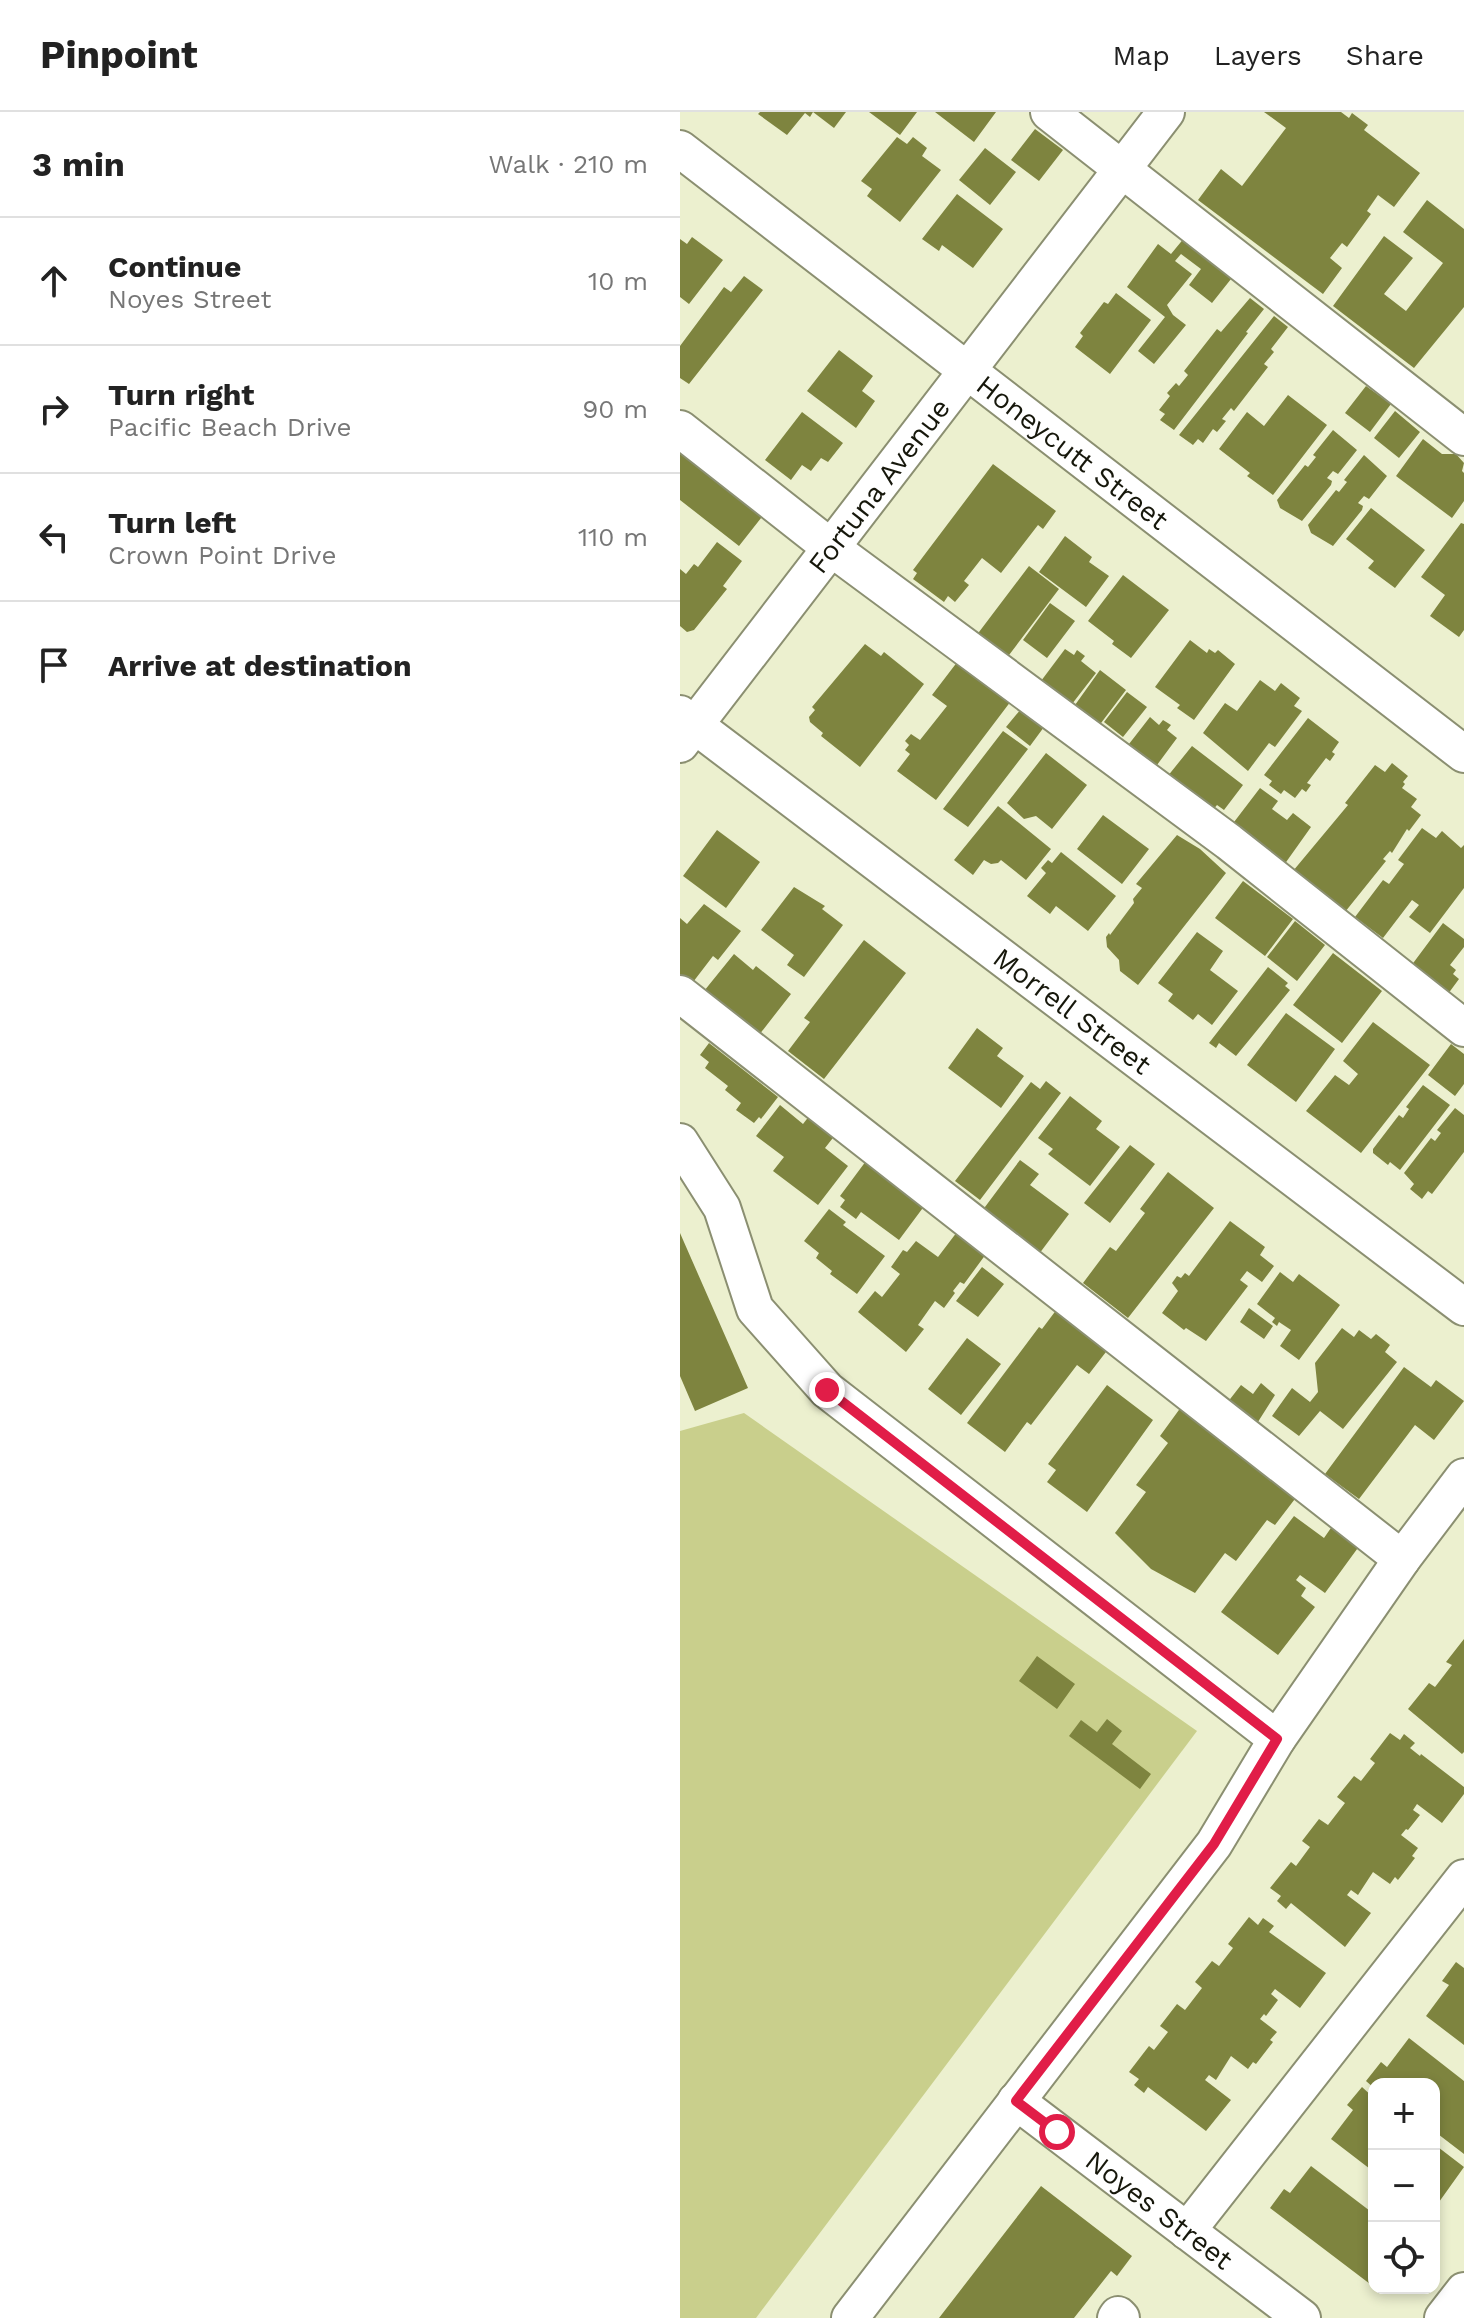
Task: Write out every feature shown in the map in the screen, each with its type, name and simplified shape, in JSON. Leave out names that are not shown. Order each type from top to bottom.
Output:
[{"type":"street","points":[[1049,112],[1464,437]]},
{"type":"street","name":"Fortuna Avenue","points":[[685,728],[830,547],[1166,112]]},
{"type":"street","name":"Honeycutt Street","points":[[680,149],[1464,754]]},
{"type":"street","points":[[680,429],[830,547],[1229,842],[1464,1028]]},
{"type":"street","name":"Morrell Street","points":[[685,728],[1464,1307]]},
{"type":"street","points":[[680,994],[1402,1559]]},
{"type":"street","points":[[680,1142],[722,1208],[755,1309],[827,1390],[1277,1739]]},
{"type":"street","points":[[850,2318],[1214,1844],[1277,1739],[1402,1559],[1464,1477]]},
{"type":"street","points":[[1187,2231],[1464,1878]]},
{"type":"street","name":"Noyes Street","points":[[1016,2101],[1302,2318]]},
{"type":"street","points":[[1443,2318],[1464,2291]]},
{"type":"green space","points":[[744,1413],[1197,1731],[756,2318],[680,2318],[680,1431]]},
{"type":"building","points":[[813,112],[810,117],[805,113],[787,135],[758,114]]},
{"type":"building","points":[[813,112],[846,112],[834,128]]},
{"type":"building","points":[[869,112],[917,112],[900,135]]},
{"type":"building","points":[[935,112],[996,112],[974,142]]},
{"type":"building","points":[[1264,112],[1341,112],[1349,118],[1352,113],[1368,125],[1364,130],[1420,173],[1394,207],[1378,195],[1367,211],[1371,214],[1347,247],[1342,243],[1330,258],[1342,268],[1323,294],[1198,200],[1221,169],[1242,186],[1286,128]]},
{"type":"building","points":[[1035,129],[1063,150],[1039,181],[1011,160]]},
{"type":"building","points":[[897,137],[907,144],[913,137],[927,148],[922,156],[941,170],[900,222],[867,196],[872,189],[861,181]]},
{"type":"building","points":[[985,148],[1016,172],[990,205],[959,180]]},
{"type":"building","points":[[957,194],[1003,229],[973,268],[942,245],[939,251],[922,239]]},
{"type":"building","points":[[1427,200],[1464,229],[1464,307],[1414,368],[1333,306],[1384,236],[1413,258],[1384,294],[1406,311],[1443,263],[1403,232]]},
{"type":"building","points":[[692,237],[723,260],[689,304],[680,297],[680,239],[687,244]]},
{"type":"building","points":[[1185,237],[1212,258],[1209,261],[1227,271],[1225,274],[1231,279],[1212,303],[1189,285],[1201,269],[1181,254],[1175,261],[1192,274],[1167,305],[1173,315],[1186,325],[1154,364],[1138,351],[1165,317],[1127,287],[1158,244],[1171,254]]},
{"type":"building","points":[[744,276],[763,290],[689,384],[680,378],[680,346],[724,287],[731,292]]},
{"type":"building","points":[[1116,293],[1151,320],[1110,374],[1075,347],[1083,336],[1080,333],[1104,302],[1108,304]]},
{"type":"building","points":[[1250,298],[1264,309],[1174,430],[1160,420],[1165,414],[1159,410],[1170,396],[1167,393],[1176,383],[1179,386],[1188,375],[1184,371],[1217,329],[1221,332]]},
{"type":"building","points":[[1274,316],[1288,327],[1271,349],[1274,352],[1264,364],[1268,367],[1234,411],[1231,408],[1222,419],[1226,421],[1217,432],[1213,429],[1203,443],[1198,439],[1193,445],[1179,435]]},
{"type":"building","points":[[839,350],[873,376],[862,391],[875,401],[856,428],[807,391]]},
{"type":"building","points":[[1366,386],[1391,404],[1370,432],[1345,413]]},
{"type":"building","points":[[1288,395],[1327,425],[1273,495],[1219,449],[1247,412],[1264,426]]},
{"type":"building","points":[[1395,411],[1420,432],[1399,458],[1374,438]]},
{"type":"building","points":[[802,412],[843,443],[828,462],[821,458],[811,471],[802,465],[791,480],[765,460]]},
{"type":"building","points":[[1333,430],[1357,450],[1338,474],[1333,471],[1327,478],[1332,481],[1331,485],[1302,521],[1280,508],[1277,500],[1305,465],[1308,467],[1316,457],[1313,455]]},
{"type":"building","points":[[1423,439],[1442,454],[1456,454],[1464,463],[1464,501],[1452,518],[1396,476]]},
{"type":"building","points":[[680,447],[765,513],[739,546],[680,500]]},
{"type":"building","points":[[1364,455],[1387,476],[1369,499],[1364,496],[1358,503],[1363,506],[1362,510],[1333,546],[1311,533],[1308,525],[1336,490],[1339,492],[1347,482],[1344,480]]},
{"type":"building","points":[[993,464],[1056,511],[1043,529],[1038,525],[1001,573],[982,558],[964,581],[969,585],[955,602],[948,596],[944,602],[913,579],[917,573],[913,570]]},
{"type":"building","points":[[1371,508],[1425,550],[1395,588],[1368,568],[1374,561],[1346,539]]},
{"type":"building","points":[[1461,523],[1464,524],[1464,630],[1459,637],[1430,616],[1445,595],[1421,577]]},
{"type":"building","points":[[1065,536],[1092,557],[1089,562],[1109,576],[1086,607],[1039,572]]},
{"type":"building","points":[[717,542],[742,561],[723,586],[727,589],[694,630],[687,632],[680,626],[680,569],[686,574],[694,564],[698,567]]},
{"type":"building","points":[[1029,566],[1059,589],[1006,659],[976,636]]},
{"type":"building","points":[[1123,575],[1169,610],[1131,658],[1088,621]]},
{"type":"building","points":[[1050,603],[1075,621],[1047,658],[1023,640]]},
{"type":"building","points":[[1190,640],[1207,653],[1209,649],[1215,653],[1218,650],[1235,664],[1194,720],[1177,708],[1180,705],[1155,687]]},
{"type":"building","points":[[865,644],[881,656],[884,652],[924,684],[860,767],[821,736],[823,733],[810,722],[809,717],[815,710],[812,707]]},
{"type":"building","points":[[1065,649],[1074,655],[1077,650],[1085,656],[1081,661],[1096,673],[1072,704],[1041,681]]},
{"type":"building","points":[[958,661],[1011,701],[936,800],[897,771],[910,754],[905,750],[909,745],[905,741],[911,734],[920,740],[947,706],[932,695]]},
{"type":"building","points":[[1100,670],[1126,690],[1095,731],[1070,712]]},
{"type":"building","points":[[1260,680],[1275,691],[1281,683],[1300,698],[1294,706],[1302,711],[1275,747],[1269,743],[1248,771],[1203,733],[1225,703],[1237,711]]},
{"type":"building","points":[[1127,692],[1147,707],[1123,737],[1104,722]]},
{"type":"building","points":[[1021,709],[1044,727],[1030,746],[1006,727]]},
{"type":"building","points":[[1150,717],[1159,725],[1163,720],[1171,725],[1167,730],[1177,738],[1157,765],[1129,744]]},
{"type":"building","points":[[1308,718],[1339,742],[1330,761],[1326,758],[1307,783],[1311,785],[1306,792],[1302,789],[1295,798],[1284,790],[1281,794],[1269,785],[1272,781],[1264,775]]},
{"type":"building","points":[[1003,731],[1028,749],[968,827],[943,809]]},
{"type":"building","points":[[1192,746],[1243,785],[1224,810],[1217,805],[1212,811],[1167,777]]},
{"type":"building","points":[[1046,753],[1087,785],[1052,829],[1036,816],[1024,819],[1007,803]]},
{"type":"building","points":[[1392,763],[1408,776],[1402,788],[1417,799],[1411,807],[1421,815],[1409,831],[1407,829],[1392,853],[1390,851],[1383,859],[1386,861],[1345,912],[1293,871],[1348,805],[1345,803],[1375,765],[1385,772]]},
{"type":"building","points":[[1260,788],[1278,801],[1272,809],[1287,820],[1293,813],[1311,827],[1284,865],[1231,826]]},
{"type":"building","points":[[998,806],[1051,849],[1026,880],[1001,860],[991,864],[984,860],[973,875],[954,860]]},
{"type":"building","points":[[1103,815],[1149,849],[1122,884],[1077,849]]},
{"type":"building","points":[[1422,828],[1436,838],[1442,831],[1461,848],[1464,845],[1464,888],[1430,933],[1409,917],[1419,905],[1412,900],[1383,938],[1355,917],[1383,880],[1389,884],[1404,864],[1398,860]]},
{"type":"building","points":[[717,830],[760,862],[726,908],[683,876]]},
{"type":"building","points":[[1177,835],[1200,849],[1226,873],[1138,985],[1120,971],[1119,960],[1107,947],[1106,937],[1134,903],[1133,899],[1142,888],[1136,884]]},
{"type":"building","points":[[1061,852],[1116,896],[1088,931],[1056,906],[1050,914],[1027,896],[1046,873],[1041,868],[1048,860],[1052,863]]},
{"type":"building","points":[[1243,881],[1293,919],[1265,956],[1215,918]]},
{"type":"building","points":[[794,887],[825,906],[822,909],[843,925],[804,977],[787,965],[794,955],[761,930]]},
{"type":"building","points":[[704,904],[741,931],[718,960],[713,956],[690,986],[680,979],[680,918],[687,924]]},
{"type":"building","points":[[1295,921],[1325,945],[1297,981],[1267,957]]},
{"type":"building","points":[[1443,923],[1464,939],[1464,947],[1450,965],[1459,979],[1445,998],[1408,970]]},
{"type":"building","points":[[1197,932],[1223,951],[1210,970],[1238,991],[1212,1025],[1198,1014],[1193,1020],[1168,1001],[1173,994],[1158,983]]},
{"type":"building","points":[[864,940],[906,973],[824,1079],[788,1051],[810,1022],[804,1018]]},
{"type":"building","points":[[1333,953],[1382,991],[1342,1043],[1293,1005]]},
{"type":"building","points":[[734,954],[753,970],[756,966],[791,994],[759,1035],[700,996]]},
{"type":"building","points":[[1268,967],[1288,983],[1285,986],[1290,990],[1236,1056],[1219,1043],[1216,1048],[1209,1043]]},
{"type":"building","points":[[1286,1013],[1335,1049],[1296,1102],[1247,1065]]},
{"type":"building","points":[[1373,1022],[1430,1065],[1361,1153],[1306,1111],[1335,1075],[1349,1085],[1358,1074],[1343,1061]]},
{"type":"building","points":[[977,1028],[1003,1048],[997,1056],[1024,1076],[1001,1108],[948,1068]]},
{"type":"building","points":[[709,1043],[778,1097],[761,1119],[759,1117],[754,1123],[736,1110],[741,1103],[725,1090],[728,1086],[705,1068],[709,1062],[700,1055]]},
{"type":"building","points":[[1451,1044],[1464,1054],[1464,1084],[1455,1096],[1428,1075]]},
{"type":"building","points":[[1046,1081],[1061,1093],[980,1200],[955,1181],[1031,1082],[1040,1089]]},
{"type":"building","points":[[1423,1085],[1450,1105],[1400,1170],[1390,1162],[1388,1165],[1373,1153],[1373,1149],[1399,1115],[1403,1118],[1409,1109],[1406,1107]]},
{"type":"building","points":[[1070,1096],[1102,1121],[1096,1129],[1120,1147],[1090,1186],[1048,1154],[1053,1149],[1038,1138]]},
{"type":"building","points":[[780,1105],[803,1124],[810,1115],[836,1134],[825,1148],[848,1166],[818,1205],[773,1171],[784,1157],[756,1136]]},
{"type":"building","points":[[1455,1108],[1464,1115],[1464,1152],[1432,1194],[1428,1191],[1422,1199],[1410,1189],[1414,1184],[1404,1173],[1431,1138],[1435,1141],[1441,1133],[1437,1130]]},
{"type":"building","points":[[1130,1145],[1155,1164],[1110,1223],[1084,1203]]},
{"type":"building","points":[[1020,1160],[1039,1174],[1030,1185],[1069,1214],[1039,1254],[982,1211]]},
{"type":"building","points":[[866,1161],[925,1205],[899,1240],[861,1212],[856,1219],[840,1207],[845,1200],[840,1196]]},
{"type":"building","points":[[1168,1172],[1214,1208],[1128,1318],[1083,1283],[1110,1247],[1116,1251],[1145,1213],[1140,1209]]},
{"type":"building","points":[[829,1209],[846,1222],[843,1225],[885,1256],[857,1294],[830,1274],[832,1271],[816,1258],[819,1253],[804,1241]]},
{"type":"building","points":[[1230,1221],[1265,1247],[1260,1255],[1274,1266],[1262,1282],[1247,1271],[1240,1280],[1248,1286],[1206,1341],[1186,1328],[1184,1330],[1162,1313],[1178,1291],[1172,1283],[1177,1276],[1181,1278],[1185,1273],[1189,1276]]},
{"type":"building","points":[[957,1232],[986,1254],[964,1284],[960,1282],[953,1291],[955,1293],[944,1308],[935,1301],[918,1325],[924,1329],[906,1352],[858,1312],[875,1291],[882,1297],[900,1274],[891,1267],[903,1250],[907,1252],[916,1241],[938,1257]]},
{"type":"building","points":[[680,1233],[748,1388],[695,1411],[680,1376]]},
{"type":"building","points":[[982,1267],[1004,1284],[978,1317],[956,1301]]},
{"type":"building","points":[[1280,1272],[1293,1282],[1299,1274],[1340,1305],[1299,1360],[1280,1346],[1291,1330],[1279,1322],[1277,1326],[1272,1322],[1275,1318],[1257,1304]]},
{"type":"building","points":[[1249,1308],[1273,1326],[1264,1339],[1240,1322]]},
{"type":"building","points":[[1057,1309],[1109,1348],[1089,1374],[1077,1365],[1031,1425],[1027,1422],[1005,1452],[967,1423],[1039,1327],[1042,1329]]},
{"type":"building","points":[[1342,1328],[1354,1337],[1359,1330],[1371,1339],[1376,1334],[1390,1345],[1385,1352],[1397,1362],[1343,1429],[1320,1411],[1299,1436],[1272,1416],[1292,1388],[1310,1402],[1318,1392],[1315,1363]]},
{"type":"building","points":[[967,1338],[1001,1364],[961,1415],[928,1389]]},
{"type":"building","points":[[1404,1367],[1431,1387],[1436,1380],[1464,1401],[1434,1440],[1415,1425],[1359,1499],[1325,1474]]},
{"type":"building","points":[[1261,1383],[1275,1395],[1256,1425],[1227,1403],[1241,1385],[1253,1394]]},
{"type":"building","points":[[1107,1385],[1153,1420],[1087,1512],[1047,1482],[1056,1470],[1048,1464]]},
{"type":"building","points":[[1184,1403],[1301,1491],[1275,1525],[1267,1520],[1236,1561],[1225,1553],[1195,1593],[1151,1569],[1115,1533],[1146,1492],[1136,1485],[1168,1443],[1160,1436]]},
{"type":"building","points":[[1294,1516],[1324,1538],[1333,1525],[1360,1545],[1325,1593],[1300,1575],[1296,1580],[1306,1588],[1301,1596],[1315,1607],[1278,1655],[1221,1612]]},
{"type":"building","points":[[1464,1639],[1462,1754],[1408,1709],[1429,1683],[1435,1687],[1452,1665],[1446,1662]]},
{"type":"building","points":[[1037,1656],[1075,1684],[1057,1709],[1019,1681]]},
{"type":"building","points":[[1107,1719],[1122,1731],[1112,1744],[1151,1774],[1140,1789],[1069,1736],[1081,1720],[1097,1732]]},
{"type":"building","points":[[1390,1733],[1400,1740],[1404,1734],[1415,1743],[1410,1748],[1464,1787],[1464,1794],[1442,1823],[1417,1804],[1413,1810],[1420,1815],[1401,1835],[1418,1848],[1412,1856],[1415,1858],[1398,1880],[1395,1877],[1390,1884],[1373,1872],[1358,1895],[1351,1890],[1347,1895],[1371,1913],[1345,1947],[1291,1903],[1286,1909],[1277,1901],[1281,1896],[1270,1888],[1291,1862],[1296,1866],[1310,1847],[1302,1841],[1319,1819],[1328,1825],[1345,1803],[1337,1797],[1354,1776],[1361,1781],[1375,1763],[1370,1759]]},
{"type":"building","points":[[1249,1917],[1258,1925],[1263,1918],[1274,1926],[1269,1932],[1326,1973],[1300,2008],[1275,1989],[1271,1994],[1278,2000],[1260,2019],[1277,2032],[1256,2064],[1253,2062],[1248,2069],[1231,2056],[1216,2080],[1209,2075],[1205,2080],[1231,2100],[1206,2131],[1148,2087],[1144,2093],[1134,2085],[1139,2079],[1129,2072],[1149,2046],[1154,2050],[1168,2032],[1160,2026],[1177,2004],[1185,2010],[1202,1988],[1195,1982],[1212,1961],[1219,1966],[1233,1948],[1228,1944]]},
{"type":"building","points":[[1456,1962],[1464,1968],[1464,2045],[1426,2016],[1449,1985],[1442,1981]]},
{"type":"building","points":[[1409,2038],[1464,2081],[1464,2154],[1440,2136],[1440,2078],[1368,2078],[1381,2062],[1387,2067]]},
{"type":"building","points":[[1362,2087],[1368,2092],[1368,2167],[1331,2139],[1353,2110],[1347,2105]]},
{"type":"building","points":[[1440,2149],[1464,2167],[1440,2201]]},
{"type":"building","points":[[1311,2166],[1368,2209],[1368,2282],[1270,2208],[1284,2189],[1290,2193]]},
{"type":"building","points":[[1041,2186],[1132,2256],[1117,2276],[1111,2271],[1074,2318],[939,2318]]},
{"type":"route","points":[[827,1390],[1277,1739],[1214,1844],[1016,2101],[1057,2132]]}]
